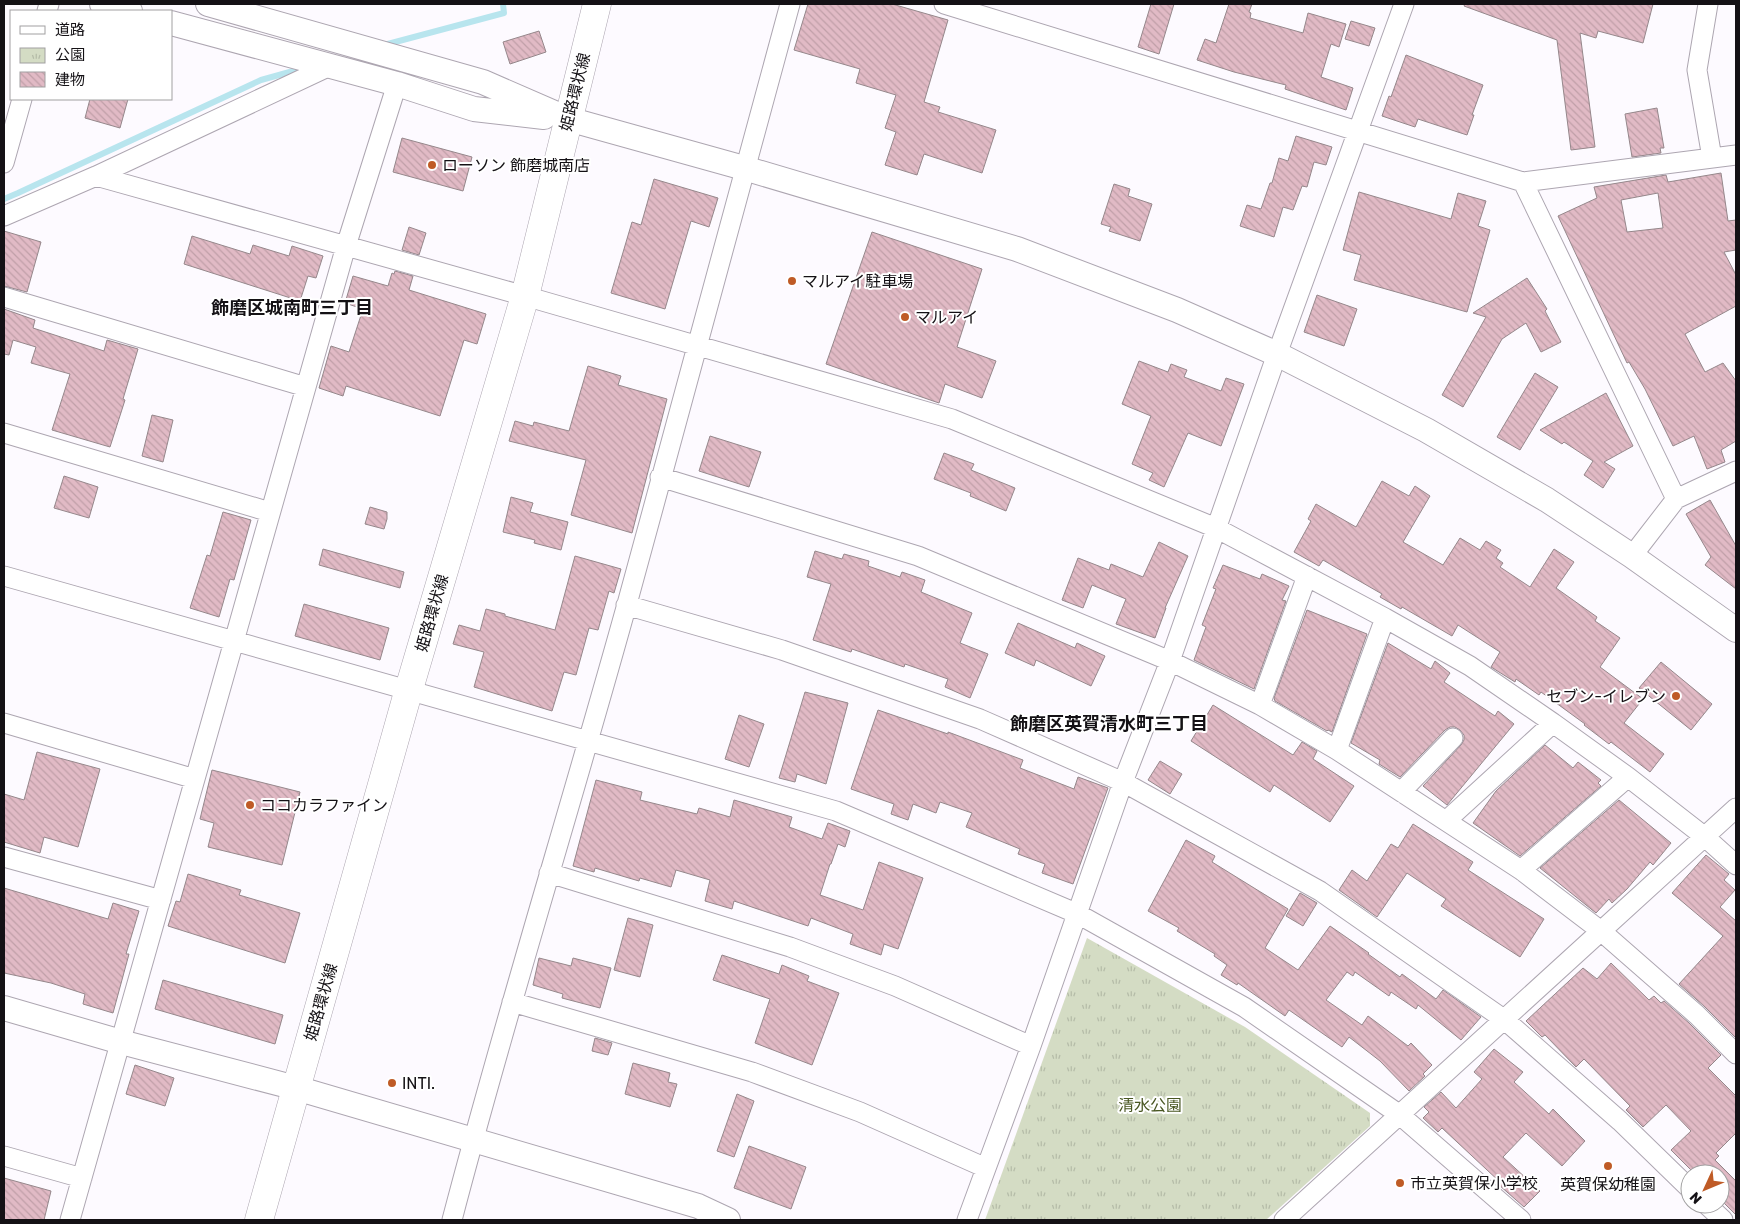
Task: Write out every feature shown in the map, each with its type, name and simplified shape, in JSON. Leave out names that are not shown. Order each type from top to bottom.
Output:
[{"type":"main road","name":"姫路環状線","points":[[259,1220],[409,690],[525,296],[598,4]]},
{"type":"street","points":[[102,4],[126,10]]},
{"type":"street","points":[[208,4],[483,82],[568,119],[744,168],[1017,249],[1177,310],[1277,354],[1426,430],[1547,500],[1632,556],[1736,630]]},
{"type":"street","points":[[452,1220],[512,1002],[626,605],[790,4]]},
{"type":"street","points":[[944,4],[1522,182],[1736,155]]},
{"type":"street","points":[[967,1220],[1031,1046],[1123,782],[1170,661],[1277,354],[1404,4]]},
{"type":"street","points":[[1708,4],[1697,70],[1712,158]]},
{"type":"street","points":[[172,23],[397,84],[474,109],[568,119]]},
{"type":"street","points":[[4,216],[96,176],[330,66]]},
{"type":"street","points":[[70,1220],[346,246],[397,84]]},
{"type":"street","points":[[4,164],[22,100]]},
{"type":"street","points":[[96,176],[525,296],[952,419],[1216,528],[1385,618],[1470,666],[1628,777],[1705,837],[1736,865]]},
{"type":"street","points":[[1522,182],[1676,499]]},
{"type":"street","points":[[4,297],[306,387]]},
{"type":"street","points":[[4,433],[270,512]]},
{"type":"street","points":[[1632,556],[1676,499],[1736,471]]},
{"type":"street","points":[[660,477],[918,556],[1170,661],[1260,705],[1337,750],[1521,870],[1601,932],[1696,1015],[1736,1054]]},
{"type":"street","points":[[4,576],[836,811],[1078,914],[1244,1007],[1400,1115],[1521,1220]]},
{"type":"street","points":[[1260,705],[1307,576]]},
{"type":"street","points":[[626,605],[782,650],[980,719],[1123,782],[1320,891],[1505,1020],[1620,1121],[1680,1179]]},
{"type":"street","points":[[1337,750],[1385,618]]},
{"type":"street","points":[[4,723],[195,779]]},
{"type":"street","points":[[1447,820],[1553,723]]},
{"type":"street","points":[[1401,792],[1453,738]]},
{"type":"street","points":[[1521,870],[1628,777]]},
{"type":"street","points":[[1284,1220],[1736,808]]},
{"type":"street","points":[[4,857],[161,900]]},
{"type":"street","points":[[550,873],[790,947],[895,986],[1031,1046]]},
{"type":"street","points":[[512,1002],[752,1072],[860,1112],[986,1168]]},
{"type":"street","points":[[4,1008],[121,1042],[296,1088],[698,1206],[728,1220]]},
{"type":"street","points":[[4,1156],[82,1178]]},
{"type":"green space","name":"清水公園","points":[[1087,938],[1245,1027],[1370,1113],[1370,1126],[1266,1220],[985,1220]]},
{"type":"building","points":[[808,4],[892,4],[948,20],[924,102],[940,107],[938,112],[996,130],[982,173],[924,154],[917,175],[885,165],[896,132],[885,128],[896,95],[856,83],[860,69],[794,50]]},
{"type":"building","points":[[1151,4],[1174,4],[1159,54],[1138,47]]},
{"type":"building","points":[[1229,4],[1252,4],[1249,12],[1251,13],[1250,18],[1303,33],[1308,13],[1346,24],[1339,47],[1331,44],[1321,77],[1353,88],[1346,110],[1285,89],[1286,85],[1234,72],[1197,60],[1205,39],[1216,43]]},
{"type":"building","points":[[1465,4],[1653,4],[1643,43],[1598,31],[1596,38],[1580,33],[1595,147],[1571,150],[1557,40],[1464,6]]},
{"type":"building","points":[[1351,21],[1375,28],[1369,46],[1345,39]]},
{"type":"building","points":[[539,31],[546,52],[510,64],[503,42]]},
{"type":"building","points":[[1406,55],[1483,85],[1467,135],[1418,119],[1415,127],[1382,116]]},
{"type":"building","points":[[90,100],[128,100],[120,128],[85,118]]},
{"type":"building","points":[[1657,108],[1664,148],[1660,148],[1661,153],[1632,157],[1625,114]]},
{"type":"building","points":[[1296,136],[1332,147],[1326,165],[1314,162],[1307,187],[1302,186],[1293,210],[1283,207],[1274,237],[1240,226],[1247,205],[1261,209],[1270,183],[1272,183],[1279,158],[1288,161]]},
{"type":"building","name":"ローソン 飾磨城南店","points":[[402,138],[472,157],[463,191],[393,172]]},
{"type":"building","points":[[1721,173],[1728,221],[1736,220],[1736,250],[1724,252],[1736,275],[1736,306],[1685,334],[1705,372],[1723,363],[1736,381],[1736,441],[1721,450],[1725,462],[1707,469],[1694,436],[1673,446],[1645,389],[1629,362],[1627,363],[1558,216],[1597,198],[1594,187],[1666,175],[1668,182]],"holes":[[[1658,193],[1663,228],[1627,232],[1621,200]]]},
{"type":"building","points":[[654,179],[718,198],[709,227],[691,221],[665,309],[611,293],[632,222],[641,225]]},
{"type":"building","points":[[1114,184],[1130,189],[1128,196],[1152,204],[1140,241],[1109,231],[1111,227],[1101,224]]},
{"type":"building","points":[[1359,192],[1451,219],[1458,193],[1486,201],[1478,226],[1490,230],[1467,312],[1354,280],[1361,255],[1343,250]]},
{"type":"building","points":[[409,227],[426,233],[419,255],[402,250]]},
{"type":"building","points":[[4,231],[41,242],[27,292],[4,286]]},
{"type":"building","name":"マルアイ","points":[[872,232],[982,269],[957,347],[996,361],[982,398],[945,384],[939,403],[826,364]]},
{"type":"building","points":[[192,236],[250,254],[253,245],[289,256],[292,246],[323,256],[316,278],[308,276],[300,301],[184,264]]},
{"type":"building","points":[[395,271],[413,276],[409,290],[486,314],[477,344],[464,340],[440,416],[346,386],[343,396],[319,388],[331,346],[349,352],[363,309],[345,303],[353,276],[388,286],[392,273],[394,274]]},
{"type":"building","points":[[1527,278],[1547,309],[1545,311],[1561,342],[1541,352],[1526,323],[1502,339],[1463,407],[1442,395],[1486,317],[1473,313]]},
{"type":"building","points":[[1317,295],[1357,309],[1344,346],[1304,332]]},
{"type":"building","points":[[4,309],[35,320],[33,328],[104,351],[107,340],[138,349],[123,399],[125,400],[110,447],[52,430],[70,374],[31,363],[36,347],[13,340],[9,355],[4,354]]},
{"type":"building","points":[[1139,361],[1168,372],[1171,364],[1187,370],[1184,377],[1221,391],[1226,378],[1244,384],[1221,446],[1188,433],[1164,487],[1149,480],[1153,473],[1132,464],[1151,416],[1122,404]]},
{"type":"building","points":[[588,366],[621,376],[618,385],[667,399],[632,533],[571,515],[586,460],[509,441],[515,421],[533,426],[534,422],[569,431]]},
{"type":"building","points":[[1535,373],[1558,387],[1520,450],[1497,437]]},
{"type":"building","points":[[1606,393],[1633,446],[1604,462],[1615,469],[1603,488],[1584,475],[1593,461],[1564,442],[1562,444],[1540,430]]},
{"type":"building","points":[[152,415],[173,420],[163,462],[142,456]]},
{"type":"building","points":[[710,436],[761,452],[749,487],[699,471]]},
{"type":"building","points":[[944,453],[974,464],[971,470],[1015,488],[1006,511],[970,496],[971,493],[934,479]]},
{"type":"building","points":[[64,476],[98,487],[89,518],[54,508]]},
{"type":"building","points":[[1382,481],[1409,496],[1415,486],[1430,496],[1403,542],[1443,565],[1460,538],[1480,550],[1486,541],[1501,550],[1496,558],[1503,563],[1500,567],[1530,587],[1554,549],[1574,562],[1556,588],[1597,617],[1595,621],[1620,638],[1600,667],[1643,699],[1624,723],[1664,754],[1650,772],[1611,742],[1609,744],[1541,692],[1539,695],[1516,679],[1515,682],[1491,667],[1500,652],[1458,625],[1452,636],[1402,607],[1401,609],[1380,597],[1382,594],[1323,560],[1319,566],[1294,552],[1311,521],[1308,519],[1316,504],[1356,527]]},
{"type":"building","points":[[511,497],[533,503],[530,512],[568,522],[561,550],[534,543],[535,540],[503,532]]},
{"type":"building","points":[[1710,500],[1736,546],[1736,589],[1705,565],[1711,557],[1686,514]]},
{"type":"building","points":[[370,507],[387,512],[384,529],[365,524]]},
{"type":"building","points":[[223,512],[251,520],[234,580],[230,579],[219,617],[190,608],[207,555],[210,556]]},
{"type":"building","points":[[1159,542],[1188,556],[1165,608],[1155,638],[1116,624],[1126,599],[1092,585],[1083,608],[1062,600],[1078,558],[1109,570],[1111,564],[1143,577]]},
{"type":"building","points":[[323,549],[404,572],[400,588],[319,565]]},
{"type":"building","points":[[815,551],[842,559],[844,554],[869,561],[868,566],[900,577],[902,572],[925,580],[921,592],[972,613],[960,643],[988,654],[970,698],[945,687],[948,679],[905,664],[904,667],[852,649],[851,652],[813,640],[831,584],[807,577]]},
{"type":"building","points":[[575,556],[621,569],[614,593],[609,591],[598,630],[589,628],[576,675],[564,672],[552,711],[474,687],[484,652],[453,644],[459,625],[480,631],[486,609],[555,630]]},
{"type":"building","points":[[1223,565],[1260,579],[1262,574],[1289,586],[1282,600],[1286,601],[1254,689],[1194,660],[1206,627],[1202,625],[1216,589],[1213,588]]},
{"type":"building","points":[[304,604],[389,628],[380,660],[295,636]]},
{"type":"building","points":[[1307,610],[1367,634],[1332,732],[1327,731],[1275,701],[1274,698]]},
{"type":"building","points":[[1018,623],[1075,648],[1077,643],[1105,656],[1091,686],[1036,660],[1034,666],[1005,653]]},
{"type":"building","points":[[1388,643],[1431,669],[1435,661],[1450,673],[1444,682],[1495,716],[1498,711],[1514,724],[1447,805],[1423,786],[1461,745],[1464,735],[1460,730],[1450,727],[1445,730],[1400,777],[1379,764],[1380,760],[1351,743]]},
{"type":"building","name":"セブン-イレブン","points":[[1661,662],[1712,704],[1691,730],[1639,688]]},
{"type":"building","points":[[805,692],[848,703],[826,784],[797,774],[795,782],[779,778]]},
{"type":"building","points":[[1213,705],[1293,755],[1302,742],[1317,751],[1313,759],[1354,786],[1330,822],[1274,785],[1270,792],[1191,741]]},
{"type":"building","points":[[878,710],[948,734],[948,732],[1023,760],[1020,768],[1074,789],[1078,777],[1108,788],[1073,884],[1042,873],[1045,864],[1018,854],[1020,849],[966,827],[972,813],[940,802],[936,813],[913,804],[908,820],[891,814],[894,804],[851,789]]},
{"type":"building","points":[[739,715],[764,724],[749,767],[725,759]]},
{"type":"building","points":[[1545,745],[1573,768],[1578,762],[1601,780],[1598,783],[1601,786],[1520,856],[1473,823],[1496,791]]},
{"type":"building","points":[[37,752],[100,769],[78,847],[44,837],[40,853],[4,842],[4,794],[24,800]]},
{"type":"building","points":[[1160,761],[1182,774],[1170,794],[1148,780]]},
{"type":"building","name":"ココカラファイン","points":[[212,770],[300,792],[282,865],[208,847],[214,823],[200,819]]},
{"type":"building","points":[[596,780],[642,792],[640,800],[697,814],[699,808],[730,817],[734,800],[792,817],[789,827],[822,839],[828,823],[850,831],[845,847],[838,844],[820,895],[863,910],[879,862],[923,878],[898,949],[884,944],[881,955],[850,944],[853,934],[811,918],[808,926],[734,901],[732,909],[705,901],[710,880],[676,870],[671,887],[640,878],[639,881],[595,868],[594,872],[573,866]]},
{"type":"building","points":[[1619,800],[1671,843],[1653,865],[1650,862],[1627,889],[1612,903],[1609,899],[1596,913],[1540,868]]},
{"type":"building","points":[[1413,824],[1473,862],[1468,870],[1544,919],[1520,957],[1441,906],[1446,899],[1407,873],[1377,917],[1339,890],[1352,870],[1367,881],[1391,844],[1398,848]]},
{"type":"building","points":[[1186,840],[1215,856],[1212,862],[1288,909],[1265,948],[1298,970],[1330,926],[1400,977],[1402,974],[1436,999],[1443,990],[1481,1017],[1461,1040],[1418,1005],[1416,1009],[1391,992],[1389,996],[1355,972],[1353,976],[1347,972],[1326,1000],[1362,1025],[1368,1016],[1408,1046],[1411,1043],[1432,1065],[1423,1074],[1425,1076],[1409,1091],[1380,1061],[1349,1037],[1342,1047],[1289,1010],[1285,1016],[1238,983],[1237,985],[1221,975],[1227,965],[1214,956],[1215,954],[1177,931],[1179,928],[1148,911]]},
{"type":"building","points":[[1706,855],[1729,874],[1724,880],[1735,890],[1720,907],[1736,921],[1736,1038],[1679,984],[1723,936],[1672,893]]},
{"type":"building","points":[[188,874],[241,890],[239,895],[300,913],[285,963],[168,926],[176,901],[180,902]]},
{"type":"building","points":[[4,888],[108,919],[113,903],[139,911],[126,954],[129,954],[113,1013],[83,1004],[85,994],[51,983],[4,973]]},
{"type":"building","points":[[1300,893],[1317,903],[1303,926],[1286,916]]},
{"type":"building","points":[[628,918],[653,925],[640,977],[614,970]]},
{"type":"building","points":[[722,955],[779,974],[782,965],[809,976],[807,981],[839,993],[812,1065],[755,1043],[770,999],[713,980]]},
{"type":"building","points":[[539,958],[571,966],[573,958],[611,968],[600,1008],[562,998],[563,994],[533,985]]},
{"type":"building","points":[[1611,963],[1649,1000],[1654,996],[1661,1003],[1664,1001],[1721,1055],[1708,1068],[1736,1096],[1736,1133],[1716,1153],[1719,1156],[1715,1160],[1719,1164],[1685,1164],[1671,1150],[1691,1131],[1666,1105],[1643,1127],[1626,1110],[1630,1106],[1584,1059],[1576,1067],[1545,1035],[1542,1037],[1526,1021],[1583,968],[1597,979]]},
{"type":"building","points":[[163,980],[283,1015],[275,1044],[155,1009]]},
{"type":"building","points":[[595,1038],[612,1043],[608,1055],[592,1051]]},
{"type":"building","points":[[1494,1049],[1523,1072],[1514,1082],[1549,1114],[1553,1109],[1585,1141],[1562,1166],[1526,1133],[1503,1157],[1540,1191],[1524,1207],[1499,1185],[1501,1183],[1442,1128],[1438,1132],[1423,1118],[1429,1112],[1424,1107],[1441,1092],[1456,1108],[1482,1079],[1474,1072]]},
{"type":"building","points":[[633,1063],[670,1073],[668,1082],[677,1084],[670,1107],[625,1094]]},
{"type":"building","points":[[135,1065],[174,1078],[165,1106],[126,1094]]},
{"type":"building","points":[[737,1094],[754,1101],[734,1157],[717,1151]]},
{"type":"building","points":[[749,1146],[806,1167],[791,1209],[734,1188]]},
{"type":"building","points":[[1730,1175],[1736,1181],[1736,1215],[1730,1209]]},
{"type":"building","points":[[4,1178],[51,1191],[44,1220],[4,1220]]},
{"type":"waterway","points":[[384,45],[504,13],[503,4]]},
{"type":"waterway","points":[[4,199],[261,80],[304,68]]},
{"type":"place","name":"ローソン 飾磨城南店","points":[[432,165]]},
{"type":"place","name":"マルアイ駐車場","points":[[792,281]]},
{"type":"place","name":"マルアイ","points":[[905,317]]},
{"type":"place","name":"セブン-イレブン","points":[[1676,696]]},
{"type":"place","name":"ココカラファイン","points":[[250,805]]},
{"type":"place","name":"INTI.","points":[[392,1083]]},
{"type":"place","name":"英賀保幼稚園","points":[[1608,1166]]},
{"type":"place","name":"市立英賀保小学校","points":[[1400,1183]]},
{"type":"district","name":"飾磨区城南町三丁目","points":[[292,308]]},
{"type":"district","name":"飾磨区英賀清水町三丁目","points":[[1109,724]]}]
